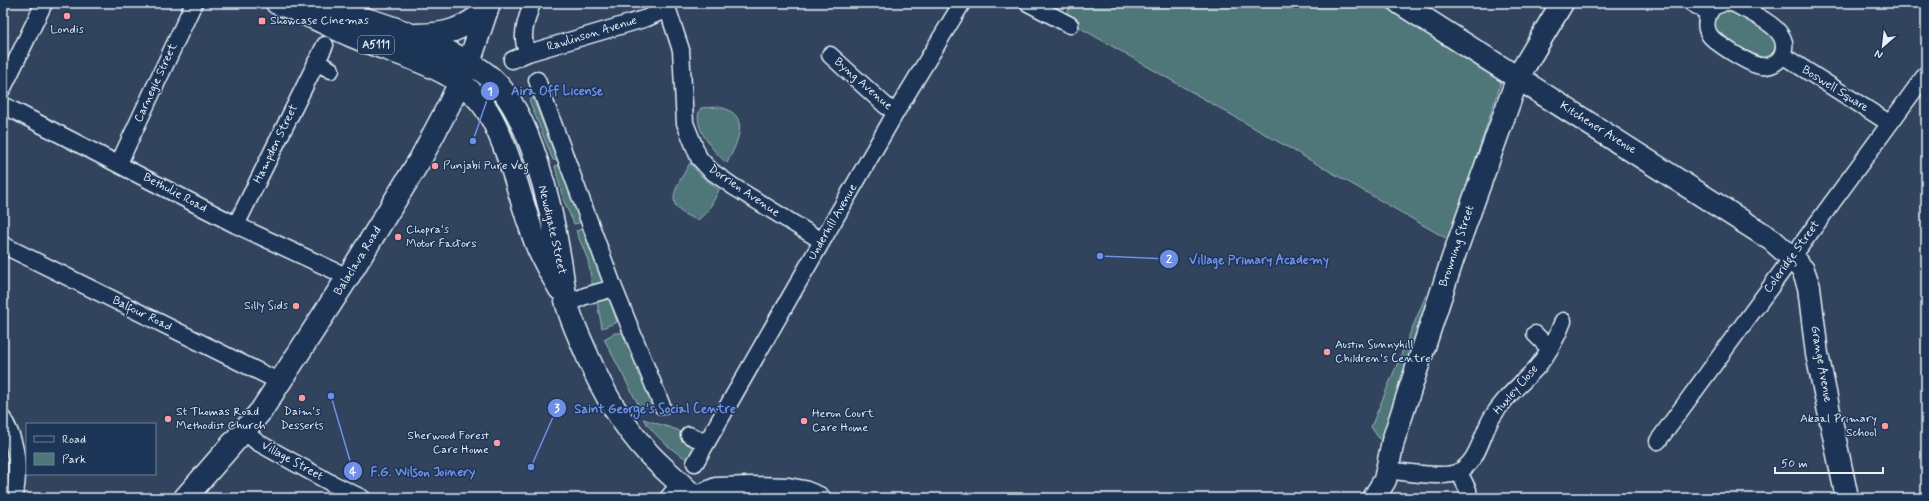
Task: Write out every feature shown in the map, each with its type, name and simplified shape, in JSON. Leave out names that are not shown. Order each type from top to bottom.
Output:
[{"type":"main road","name":"Kitchener Avenue","points":[[1400,3],[1772,240],[1792,258]]},
{"type":"main road","name":"Browning Street","points":[[1374,498],[1385,480],[1392,441],[1453,258],[1518,77],[1562,3]]},
{"type":"main road","name":"A5111","points":[[284,5],[321,9],[358,16],[410,34],[470,63]]},
{"type":"main road","name":"A5111","points":[[284,5],[347,34],[438,70],[460,83]]},
{"type":"main road","points":[[410,34],[433,35],[449,32],[470,23],[488,7]]},
{"type":"main road","name":"Balaclava Road","points":[[185,498],[244,431],[280,384],[348,277],[421,158],[460,83],[470,63],[488,7]]},
{"type":"main road","name":"Newdigate Street","points":[[470,63],[493,80],[503,91],[513,106],[531,144],[559,254],[567,302]]},
{"type":"main road","name":"Newdigate Street","points":[[460,83],[471,93],[491,117],[504,147],[536,244],[567,302],[587,355],[602,388],[628,430],[682,493]]},
{"type":"main road","name":"Grange Avenue","points":[[1792,258],[1803,270],[1809,287],[1818,361],[1833,425],[1847,498]]},
{"type":"main road","points":[[682,493],[716,489],[788,489],[819,498]]},
{"type":"street","points":[[3,88],[44,3]]},
{"type":"street","name":"Carnegie Street","points":[[119,163],[194,3]]},
{"type":"street","points":[[528,53],[524,39],[526,22],[532,3]]},
{"type":"street","name":"Underhill Avenue","points":[[695,463],[896,112],[962,3]]},
{"type":"street","points":[[1028,3],[1070,26]]},
{"type":"street","points":[[1692,3],[1709,13]]},
{"type":"street","points":[[1723,3],[1713,8],[1706,20],[1706,28],[1714,40],[1756,65],[1769,66],[1779,59],[1782,55],[1784,44],[1781,35],[1775,28],[1737,5],[1731,3]]},
{"type":"street","name":"Rawlinson Avenue","points":[[512,60],[528,53],[647,18],[669,5]]},
{"type":"street","name":"Dorrien Avenue","points":[[669,5],[682,50],[685,123],[699,158],[711,171],[734,187],[822,241]]},
{"type":"street","name":"Hampden Street","points":[[236,225],[325,45]]},
{"type":"street","name":"Byng Avenue","points":[[830,55],[886,106],[896,112]]},
{"type":"street","name":"Boswell Square","points":[[1782,55],[1889,123]]},
{"type":"street","points":[[316,62],[331,70]]},
{"type":"street","name":"Coleridge Street","points":[[1658,441],[1926,74]]},
{"type":"street","points":[[537,80],[614,288],[662,406]]},
{"type":"street","name":"Bethulie Road","points":[[3,105],[119,163],[236,225],[348,277]]},
{"type":"street","name":"Balfour Road","points":[[3,246],[270,377],[280,384]]},
{"type":"street","points":[[567,302],[614,288]]},
{"type":"street","name":"Huxley Close","points":[[1459,472],[1474,456],[1489,423],[1498,408],[1537,367],[1550,349],[1563,321]]},
{"type":"street","points":[[1535,334],[1550,349]]},
{"type":"street","points":[[3,419],[10,430],[17,459],[18,473],[14,498]]},
{"type":"street","name":"Village Street","points":[[244,431],[257,442],[331,484],[362,498]]},
{"type":"street","points":[[689,435],[706,442]]},
{"type":"street","points":[[1388,470],[1445,475],[1459,472],[1468,490],[1469,498]]},
{"type":"green space","points":[[1072,3],[1378,3],[1501,82],[1449,240],[1077,26],[1080,21],[1066,14]]},
{"type":"green space","points":[[1728,7],[1771,31],[1779,44],[1775,56],[1762,62],[1713,33],[1712,15]]},
{"type":"green space","points":[[533,98],[557,160],[553,160],[529,100]]},
{"type":"green space","points":[[719,107],[730,111],[736,116],[740,130],[735,147],[727,163],[705,138],[701,130],[698,115],[701,108]]},
{"type":"green space","points":[[690,163],[701,176],[719,190],[708,211],[698,220],[679,210],[675,204],[674,197],[676,189]]},
{"type":"green space","points":[[560,165],[582,222],[574,224],[563,199],[555,166]]},
{"type":"green space","points":[[585,228],[608,281],[593,289],[588,260],[576,231]]},
{"type":"green space","points":[[605,294],[609,298],[617,322],[602,328],[596,297]]},
{"type":"green space","points":[[1426,295],[1429,296],[1383,444],[1371,427]]},
{"type":"green space","points":[[615,333],[625,333],[661,409],[639,406],[604,339]]},
{"type":"green space","points":[[643,419],[678,430],[691,444],[692,450],[687,459],[663,442]]},
{"type":"place","name":"Londis","points":[[67,16]]},
{"type":"place","name":"Showcase Cinemas","points":[[262,21]]},
{"type":"place","name":"Aira Off License","points":[[473,141]]},
{"type":"place","name":"Punjabi Pure Veg","points":[[435,166]]},
{"type":"place","name":"Chopra's Motor Factors","points":[[398,237]]},
{"type":"place","name":"Village Primary Academy","points":[[1100,256]]},
{"type":"place","name":"Silly Sids","points":[[296,306]]},
{"type":"place","name":"Austin Sunnyhill Children's Centre","points":[[1327,352]]},
{"type":"place","name":"F.G. Wilson Joinery","points":[[331,396]]},
{"type":"place","name":"Daim's Desserts","points":[[302,398]]},
{"type":"place","name":"St Thomas Road Methodist Church","points":[[168,419]]},
{"type":"place","name":"Heron Court Care Home","points":[[804,421]]},
{"type":"place","name":"Akaal Primary School","points":[[1885,426]]},
{"type":"place","name":"Sherwood Forest Care Home","points":[[497,443]]},
{"type":"place","name":"Saint George's Social Centre","points":[[531,467]]}]
